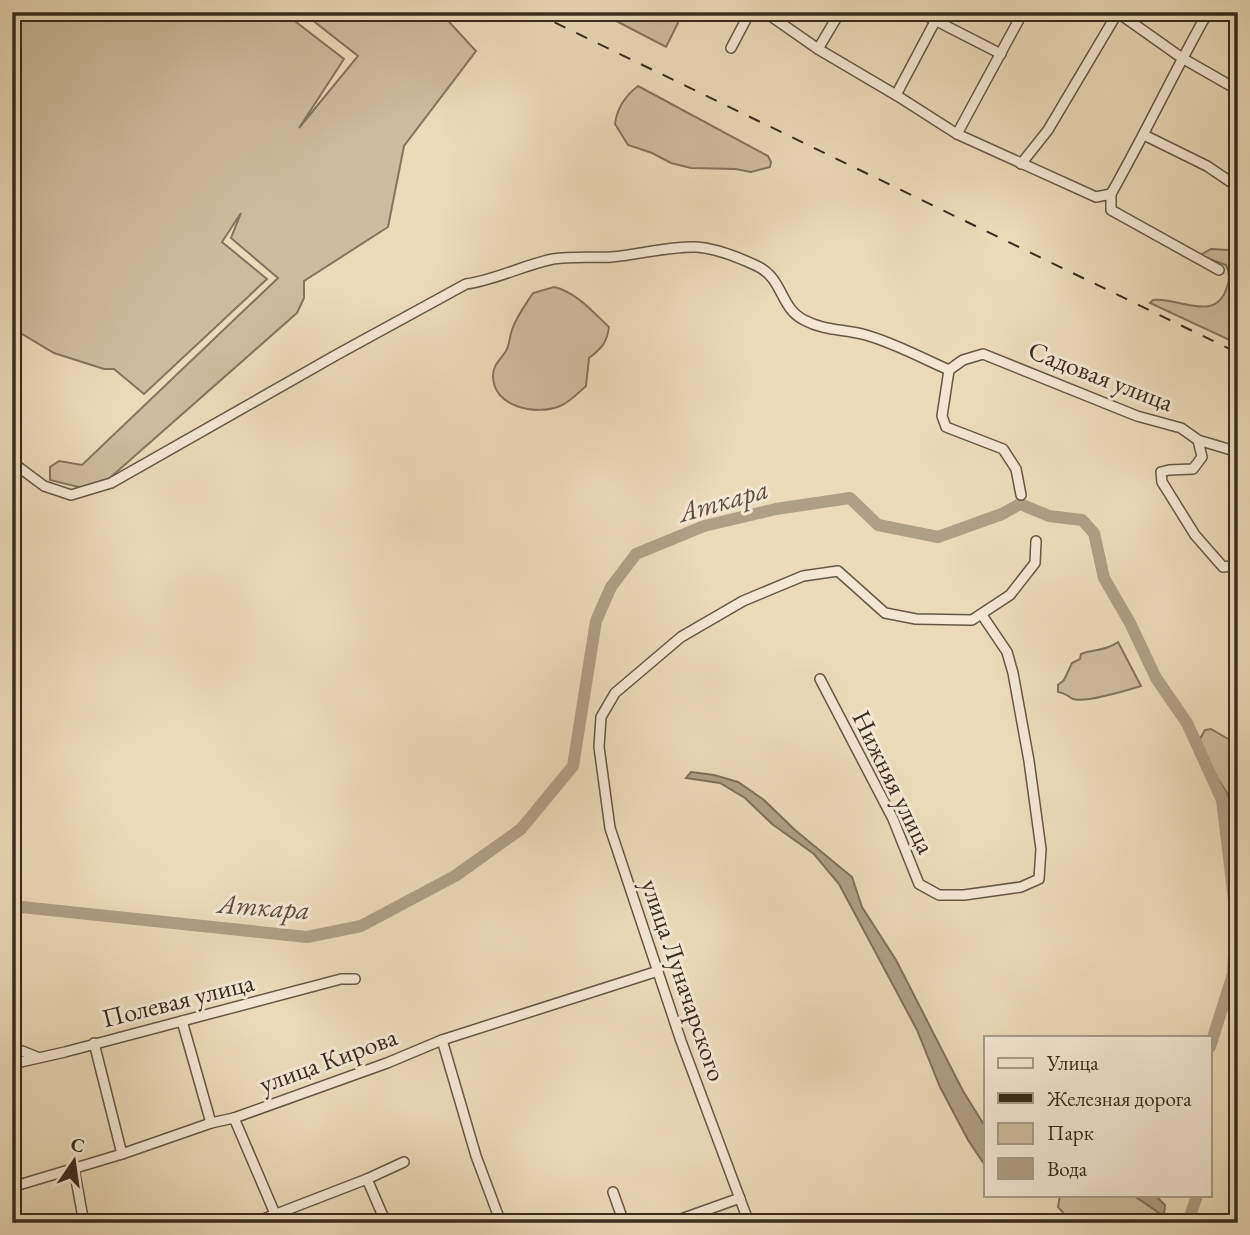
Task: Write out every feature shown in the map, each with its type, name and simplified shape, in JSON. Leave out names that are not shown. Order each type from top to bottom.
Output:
[{"type":"street","points":[[731,48],[750,12]]},
{"type":"street","points":[[765,12],[818,49],[896,94],[957,134],[1096,197],[1111,194]]},
{"type":"street","points":[[818,49],[840,12]]},
{"type":"street","points":[[919,12],[935,23],[1001,54]]},
{"type":"street","points":[[896,94],[940,12]]},
{"type":"street","points":[[957,134],[1023,12]]},
{"type":"street","points":[[1021,164],[1048,130],[1117,12],[1182,58],[1238,90]]},
{"type":"street","points":[[1208,12],[1111,194],[1111,210],[1219,270]]},
{"type":"street","points":[[1144,135],[1207,166],[1238,187]]},
{"type":"street","points":[[12,462],[44,486],[71,495],[111,483],[466,284],[489,281],[551,260],[612,257],[697,247],[757,266],[771,275],[790,310],[803,320],[821,328],[881,339],[949,370],[942,416],[946,427],[1003,449],[1016,469],[1021,495]]},
{"type":"street","name":"Садовая улица","points":[[949,370],[963,360],[983,354],[1137,416],[1181,428],[1198,440],[1238,452]]},
{"type":"street","points":[[1198,440],[1202,457],[1193,469],[1161,472],[1162,481],[1195,535],[1223,567],[1238,565]]},
{"type":"street","points":[[982,615],[1010,595],[1035,563],[1036,541]]},
{"type":"street","name":"улица Луначарского","points":[[749,1223],[681,1041],[610,828],[599,747],[601,717],[615,693],[681,637],[743,601],[803,576],[838,571],[885,613],[916,619],[972,620],[982,615]]},
{"type":"street","name":"Нижняя улица","points":[[820,679],[892,819],[919,884],[939,895],[964,895],[1021,887],[1039,879],[1041,849],[1029,761],[1007,652],[982,615]]},
{"type":"street","name":"улица Кирова","points":[[12,1187],[234,1118],[387,1063],[442,1040],[658,971]]},
{"type":"street","name":"Полевая улица","points":[[12,1064],[341,979],[355,979]]},
{"type":"street","points":[[182,1021],[211,1123]]},
{"type":"street","points":[[442,1040],[476,1156],[501,1223]]},
{"type":"street","points":[[93,1043],[122,1154]]},
{"type":"street","points":[[12,1052],[22,1051],[40,1058]]},
{"type":"street","points":[[234,1118],[278,1218]]},
{"type":"street","points":[[253,1223],[278,1218],[404,1162]]},
{"type":"street","points":[[74,1169],[84,1223]]},
{"type":"street","points":[[368,1178],[386,1223]]},
{"type":"street","points":[[613,1192],[624,1223]]},
{"type":"street","points":[[670,1223],[740,1198]]},
{"type":"green space","points":[[12,12],[283,12],[344,59],[299,128],[358,56],[302,12],[440,12],[476,51],[404,146],[388,227],[304,281],[304,298],[297,313],[95,491],[50,480],[50,467],[59,461],[82,465],[278,278],[231,238],[241,213],[222,242],[267,279],[144,394],[114,369],[104,369],[54,353],[12,328]]},
{"type":"green space","points":[[599,12],[675,12],[678,23],[666,47]]},
{"type":"green space","points":[[638,86],[768,156],[770,167],[751,172],[691,168],[671,163],[628,145],[615,124],[622,103]]},
{"type":"green space","points":[[1211,249],[1238,253],[1238,344],[1150,303],[1153,300],[1163,300],[1206,307],[1222,298],[1229,273],[1226,265],[1204,257],[1202,254]]},
{"type":"green space","points":[[554,287],[577,298],[597,315],[609,327],[607,337],[589,358],[586,386],[563,405],[550,409],[528,409],[507,402],[500,395],[495,386],[494,368],[507,348],[516,320],[533,293]]},
{"type":"green space","points":[[1118,642],[1141,686],[1107,696],[1079,700],[1058,692],[1058,685],[1064,680],[1072,663],[1080,659],[1081,654]]},
{"type":"green space","points":[[1211,729],[1230,740],[1238,737],[1238,873],[1227,793],[1205,758],[1200,739],[1205,730]]},
{"type":"green space","points":[[1060,1196],[1134,1196],[1160,1213],[1162,1223],[1072,1223],[1058,1207]]},
{"type":"water","points":[[691,772],[738,782],[764,800],[795,830],[852,877],[862,907],[896,960],[963,1091],[984,1125],[984,1164],[940,1087],[917,1030],[839,884],[814,854],[772,824],[745,798],[720,783],[686,778]]},
{"type":"water","points":[[1134,1196],[1156,1196],[1165,1205],[1163,1223],[1159,1213]]},
{"type":"waterway","name":"Аткара","points":[[12,906],[307,937],[361,926],[455,876],[521,829],[573,766],[596,621],[611,587],[636,554],[704,526],[776,509],[850,498],[878,525],[938,537],[1002,514],[1020,504],[1049,516],[1082,520],[1094,533],[1104,578],[1130,623],[1156,678],[1187,723],[1222,800],[1236,916],[1233,974],[1212,1041]]},
{"type":"waterway","name":"Аткара","points":[[1188,1223],[1197,1196]]},
{"type":"railway","points":[[533,12],[1238,353]]}]
